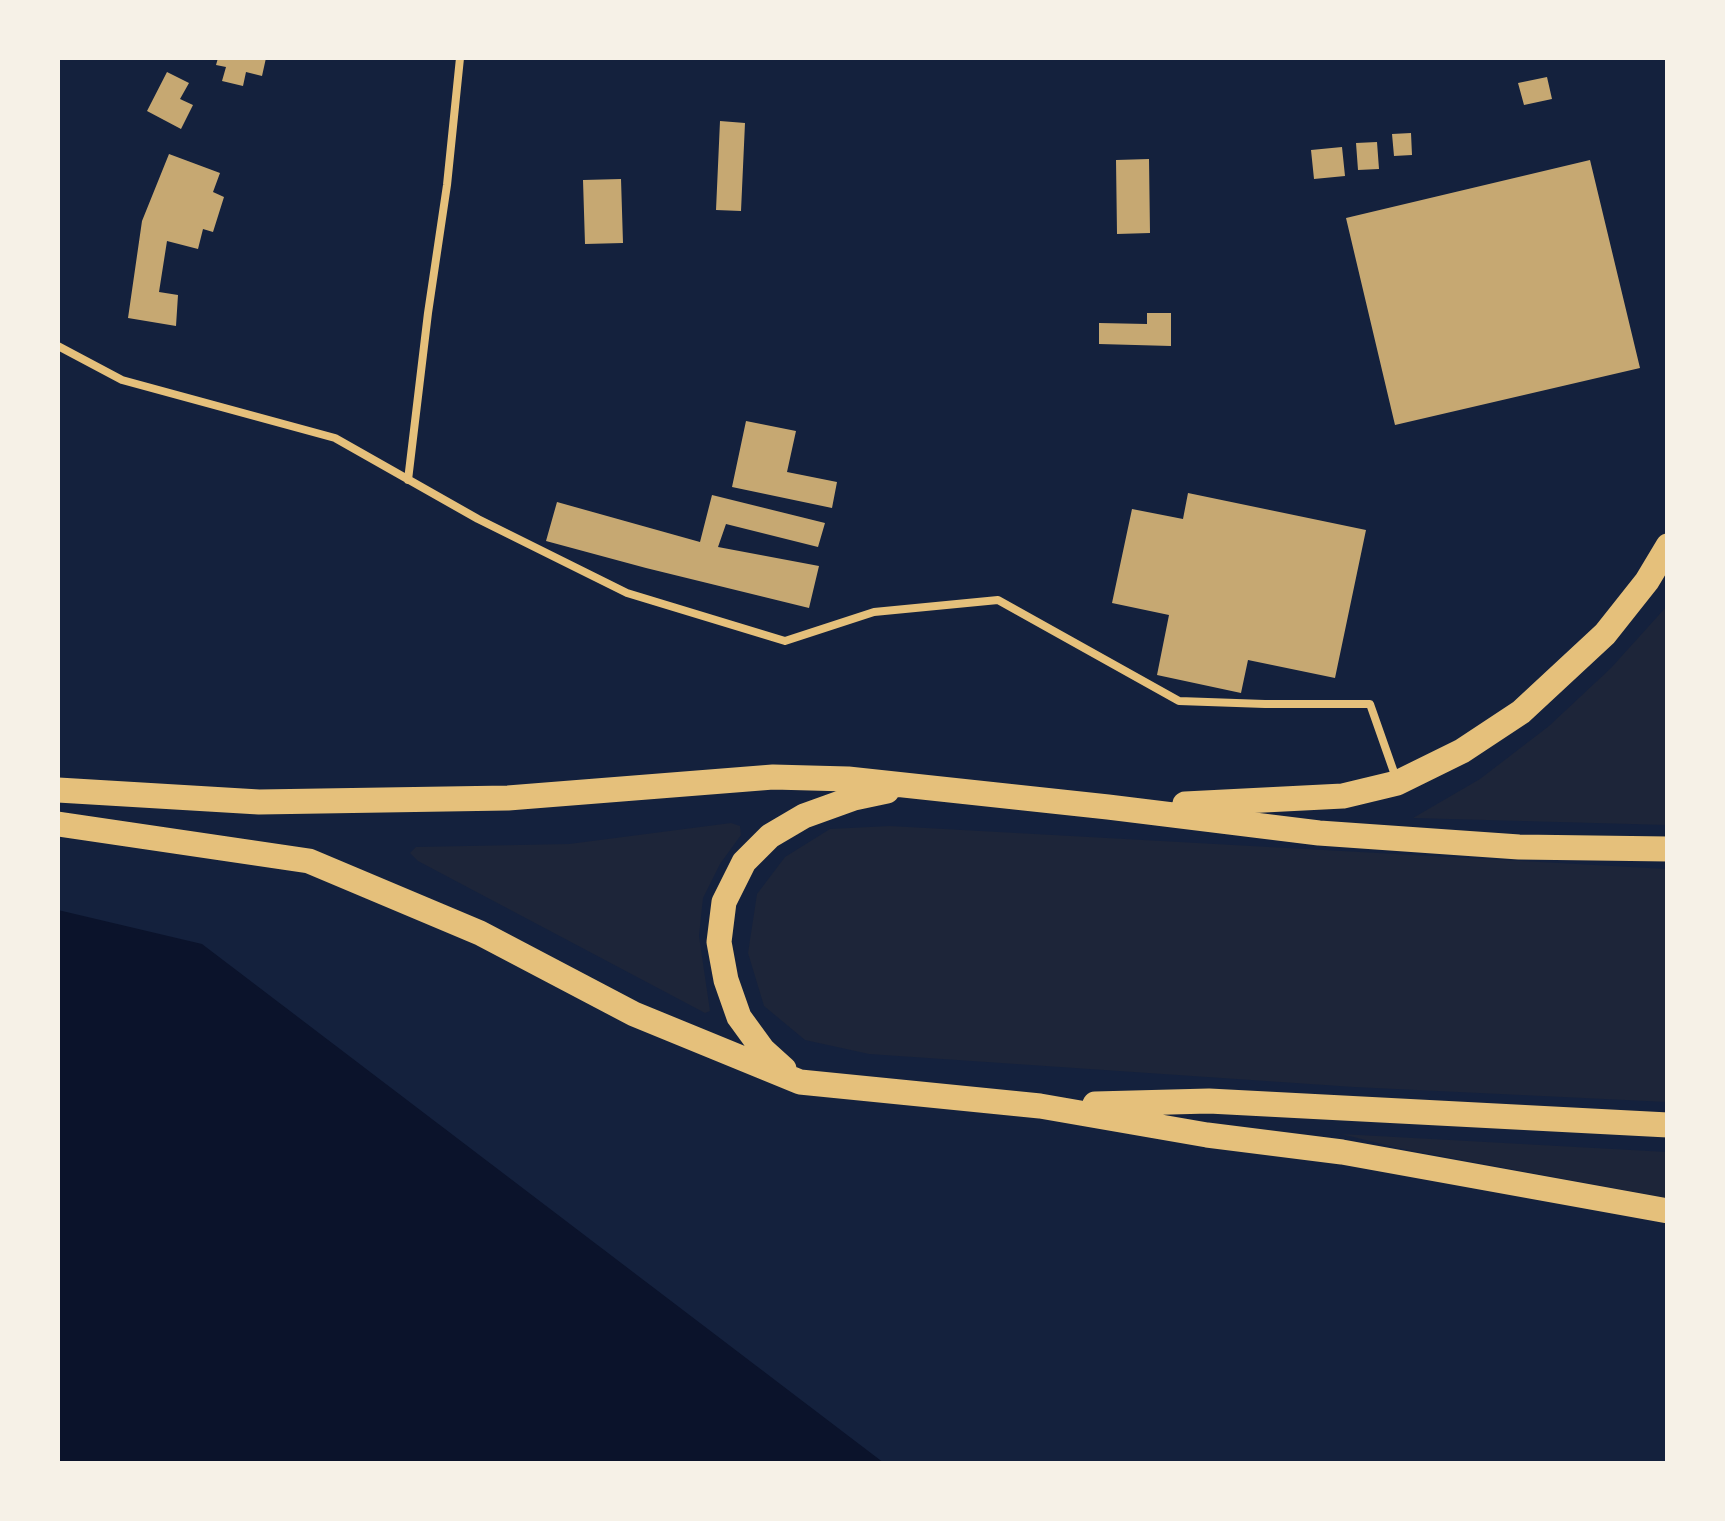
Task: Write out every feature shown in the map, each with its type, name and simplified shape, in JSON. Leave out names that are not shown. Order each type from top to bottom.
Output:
[{"type":"main road","points":[[1108,807],[1343,796],[1397,783],[1521,712],[1568,671],[1616,621],[1668,546]]},
{"type":"main road","points":[[58,790],[260,802],[508,798],[773,777],[848,779],[1320,834],[1519,846],[1668,849]]},
{"type":"main road","points":[[800,1082],[763,1050],[739,1017],[726,980],[719,942],[724,902],[744,862],[770,836],[804,816],[838,804],[916,785]]},
{"type":"main road","points":[[58,824],[309,860],[480,933],[634,1014],[800,1082],[1040,1106],[1207,1136],[1362,1155],[1668,1211]]},
{"type":"main road","points":[[1040,1106],[1209,1101],[1668,1125]]},
{"type":"lane","points":[[408,480],[448,186],[460,58]]},
{"type":"lane","points":[[58,346],[122,380],[335,438],[478,518],[627,594],[785,642],[874,612],[998,600],[1179,701],[1370,704],[1397,783]]},
{"type":"shaded area","points":[[1667,606],[1667,825],[1413,818],[1480,779],[1549,726],[1611,668]]},
{"type":"shaded area","points":[[731,823],[740,826],[741,835],[720,864],[703,898],[699,936],[710,1011],[705,1013],[418,861],[410,853],[416,847],[569,844]]},
{"type":"shaded area","points":[[890,826],[1667,869],[1667,1102],[1354,1087],[869,1054],[805,1040],[764,1006],[748,953],[757,894],[785,857],[830,829]]},
{"type":"shaded area","points":[[58,910],[202,944],[884,1463],[58,1463]]},
{"type":"shaded area","points":[[1341,1134],[1667,1152],[1667,1198],[1398,1148]]},
{"type":"building","points":[[218,58],[266,58],[262,76],[246,72],[243,86],[222,81],[226,67],[216,65]]},
{"type":"building","points":[[167,72],[189,83],[180,99],[193,105],[181,129],[147,111]]},
{"type":"building","points":[[1547,77],[1552,99],[1524,105],[1518,83]]},
{"type":"building","points":[[720,121],[745,123],[741,211],[716,210]]},
{"type":"building","points":[[1411,133],[1412,155],[1394,156],[1392,134]]},
{"type":"building","points":[[1377,142],[1379,169],[1358,170],[1356,143]]},
{"type":"building","points":[[1342,147],[1345,176],[1314,179],[1311,150]]},
{"type":"building","points":[[169,154],[220,173],[213,192],[224,197],[213,232],[203,229],[198,249],[167,241],[159,292],[178,295],[176,326],[128,318],[142,221]]},
{"type":"building","points":[[1149,159],[1150,233],[1117,234],[1116,160]]},
{"type":"building","points":[[1590,160],[1640,368],[1395,425],[1346,218]]},
{"type":"building","points":[[621,179],[623,243],[585,244],[583,180]]},
{"type":"building","points":[[1147,313],[1171,313],[1171,346],[1099,344],[1099,323],[1147,324]]},
{"type":"building","points":[[746,421],[796,431],[787,472],[837,482],[832,508],[732,487]]},
{"type":"building","points":[[1188,493],[1366,530],[1335,678],[1248,660],[1241,693],[1157,675],[1169,615],[1112,603],[1132,509],[1183,519]]},
{"type":"building","points":[[712,495],[825,523],[818,547],[726,524],[718,547],[819,566],[809,608],[546,541],[557,502],[700,542]]}]
